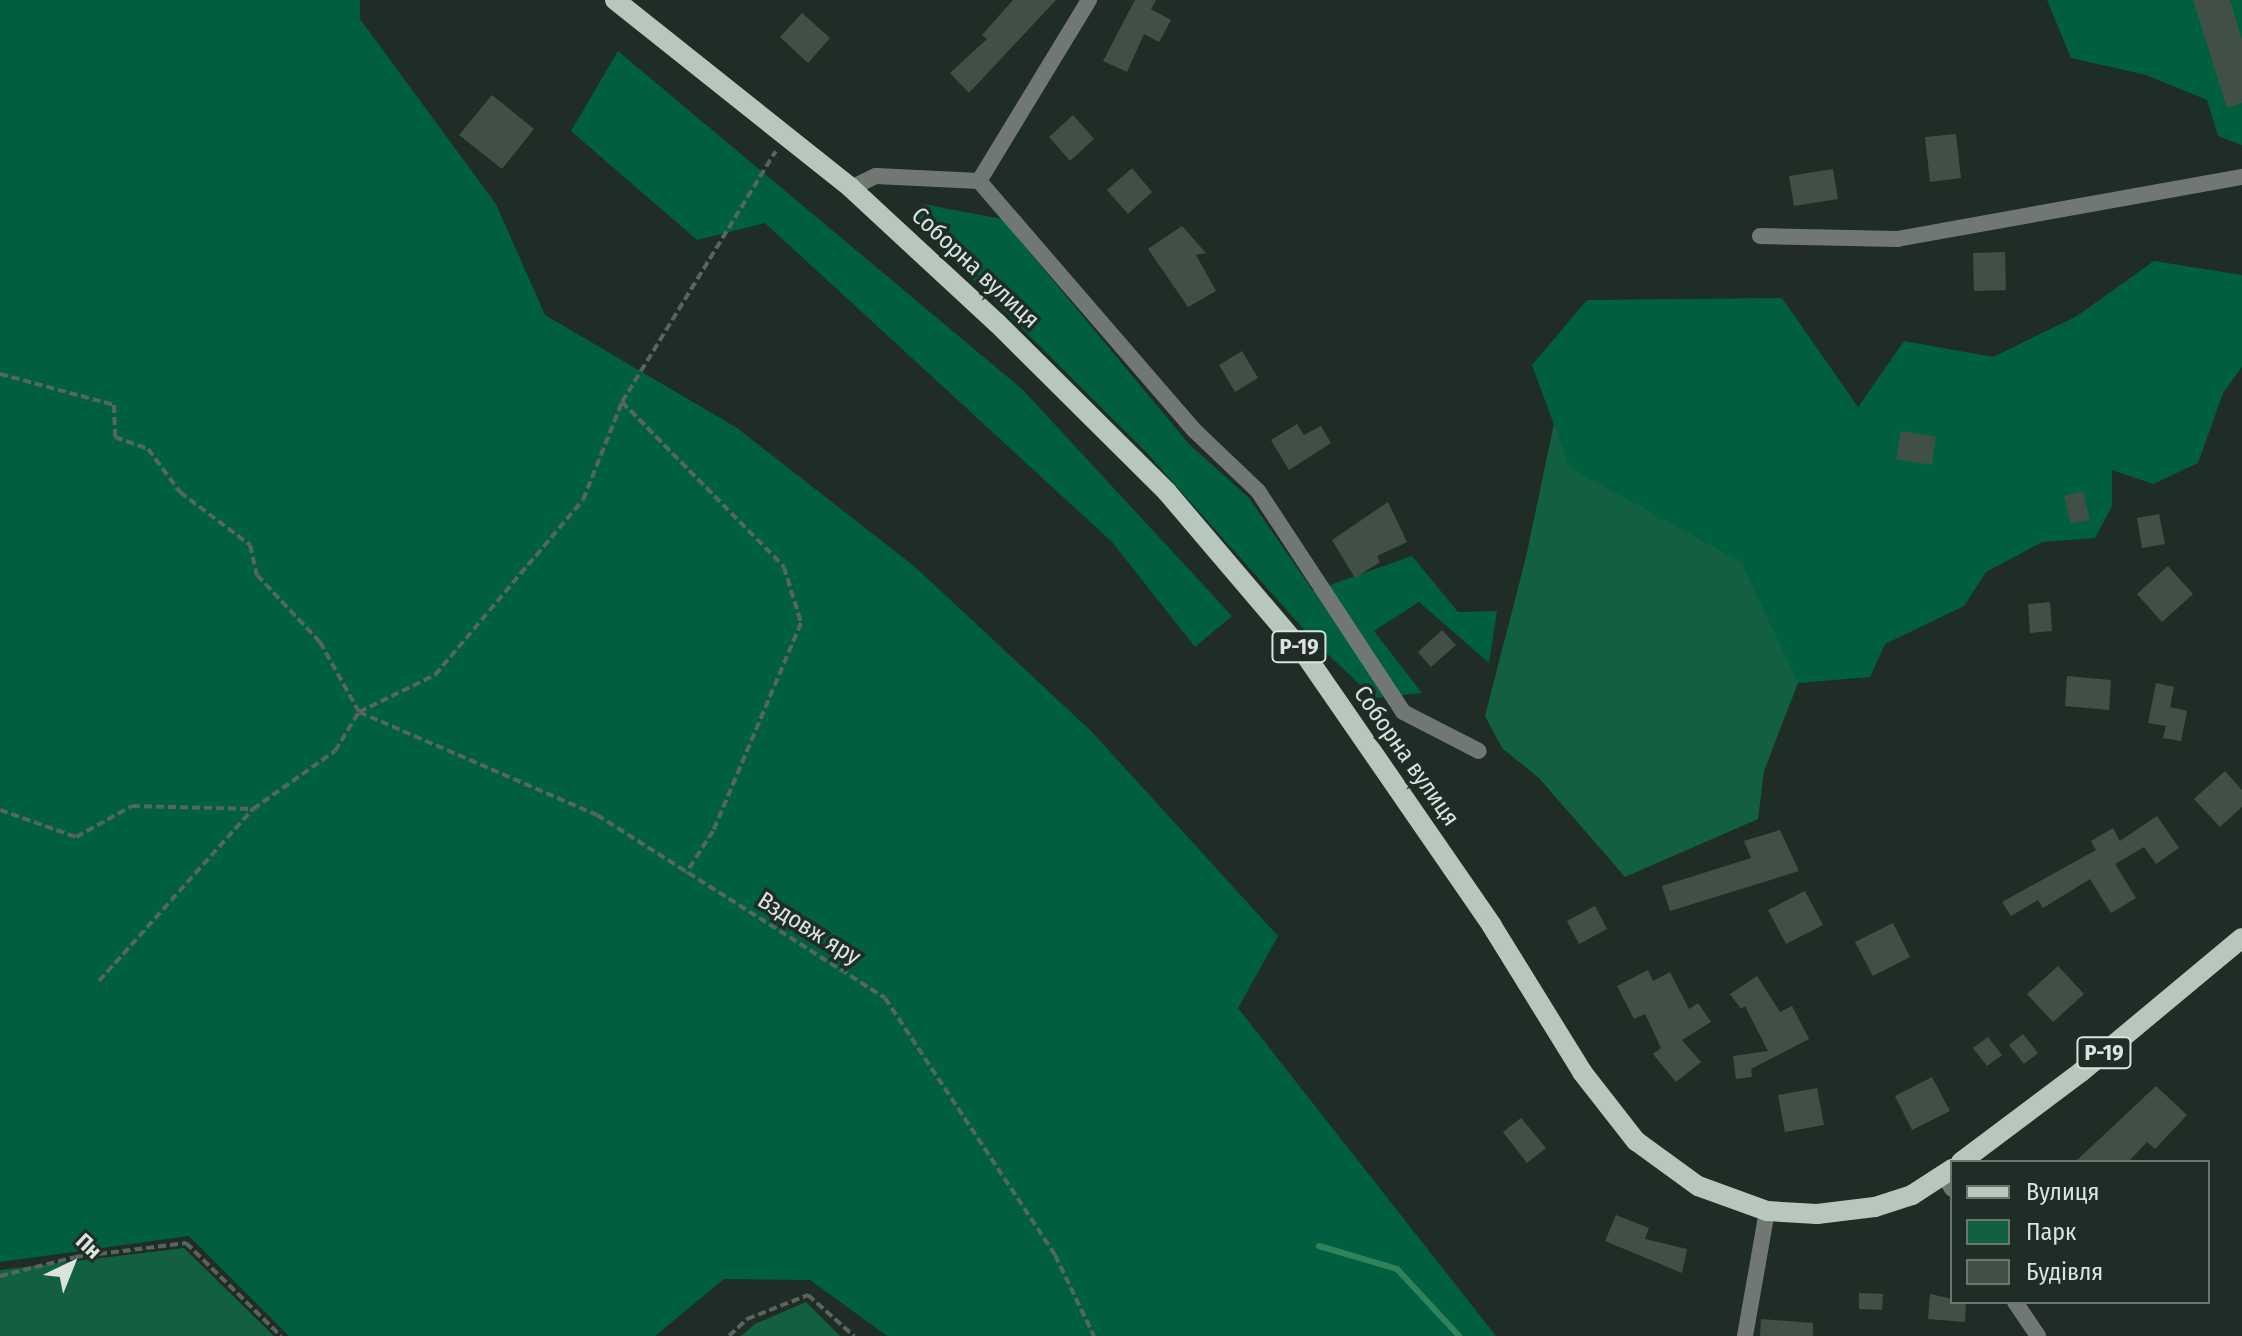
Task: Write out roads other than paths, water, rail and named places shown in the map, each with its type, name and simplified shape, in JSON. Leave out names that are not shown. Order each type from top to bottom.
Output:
[{"type":"main road","name":"Соборна вулиця","points":[[615,0],[851,188],[997,323],[1167,492],[1304,653],[1492,926],[1582,1072],[1636,1141],[1698,1186],[1767,1211],[1817,1214],[1875,1207],[1949,1178]]},
{"type":"main road","name":"Р-19","points":[[1964,1160],[2081,1072],[2242,938]]},
{"type":"street","points":[[979,181],[1089,0]]},
{"type":"street","name":"Соборна вулиця","points":[[851,188],[876,176],[979,181],[1194,430],[1258,491],[1403,712],[1479,751]]},
{"type":"street","points":[[1760,236],[1897,239],[2242,177]]},
{"type":"street","points":[[1745,1336],[1767,1211]]},
{"type":"street","points":[[2016,1304],[2038,1336]]},
{"type":"waterway","points":[[1319,1246],[1397,1269],[1459,1336]]}]
